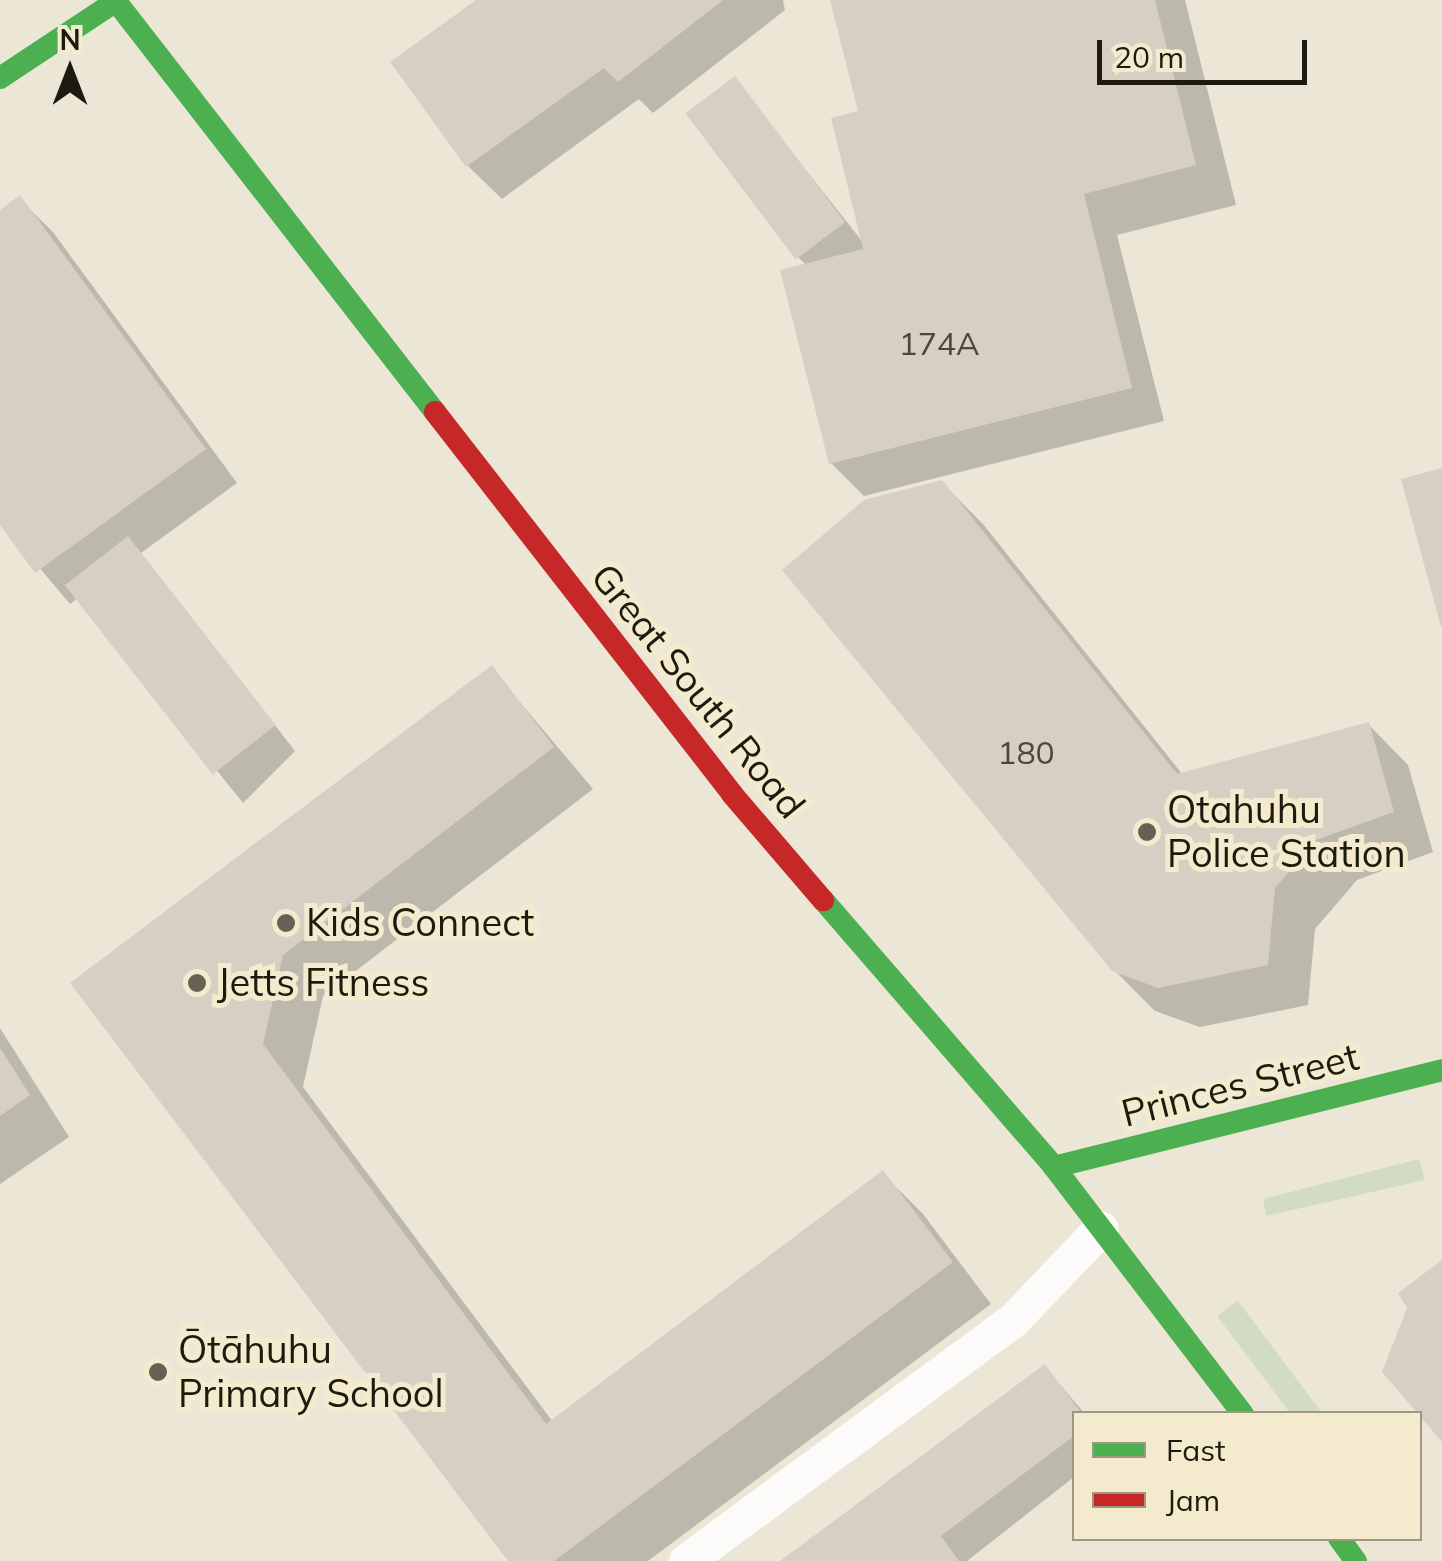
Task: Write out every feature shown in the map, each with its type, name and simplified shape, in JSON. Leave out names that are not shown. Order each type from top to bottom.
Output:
[{"type":"main road","points":[[0,78],[116,0]]},
{"type":"main road","name":"Great South Road","points":[[116,0],[732,794],[1054,1167],[1241,1411]]},
{"type":"main road","name":"Princes Street","points":[[1054,1167],[1442,1070]]},
{"type":"main road","points":[[1340,1541],[1356,1561]]},
{"type":"lane","points":[[686,1561],[1015,1318],[1102,1228]]},
{"type":"green space","points":[[1419,1159],[1425,1180],[1266,1216],[1263,1199]]},
{"type":"green space","points":[[1238,1300],[1321,1411],[1288,1411],[1217,1316]]},
{"type":"building","points":[[476,0],[723,0],[618,82],[604,68],[466,167],[390,62]]},
{"type":"building","points":[[830,0],[1155,0],[1196,165],[1084,194],[1132,388],[829,464],[780,270],[863,249],[831,118],[858,111]]},
{"type":"building","points":[[735,76],[845,222],[796,259],[685,113]]},
{"type":"building","points":[[20,195],[206,449],[35,573],[0,525],[0,210]]},
{"type":"building","points":[[1442,468],[1442,626],[1441,627],[1401,479]]},
{"type":"building","points":[[942,480],[1177,774],[1369,722],[1394,812],[1316,840],[1275,888],[1268,965],[1158,988],[1112,971],[782,570],[864,500]]},
{"type":"building","points":[[128,536],[276,725],[213,774],[65,585]]},
{"type":"building","points":[[492,665],[554,747],[283,955],[263,1044],[546,1424],[883,1170],[953,1262],[554,1561],[508,1561],[70,983]]},
{"type":"building","points":[[0,1048],[30,1095],[0,1116]]},
{"type":"building","points":[[1442,1260],[1442,1442],[1422,1419],[1422,1411],[1415,1411],[1382,1372],[1407,1308],[1398,1293]]},
{"type":"building","points":[[1045,1364],[1080,1411],[1072,1411],[1072,1438],[941,1536],[959,1561],[780,1561]]},
{"type":"traffic: fast","points":[[115,0],[435,412]]},
{"type":"traffic: fast","points":[[0,78],[118,0]]},
{"type":"traffic: fast","points":[[823,900],[1054,1167],[1442,1070]]},
{"type":"traffic: fast","points":[[1054,1167],[1241,1411]]},
{"type":"traffic: fast","points":[[1341,1541],[1356,1561]]},
{"type":"traffic: jam","points":[[435,412],[732,794],[823,900]]},
{"type":"place","name":"Otahuhu Police Station","points":[[1147,832]]},
{"type":"place","name":"Kids Connect","points":[[286,923]]},
{"type":"place","name":"Jetts Fitness","points":[[197,983]]},
{"type":"place","name":"Ōtāhuhu Primary School","points":[[158,1372]]}]
